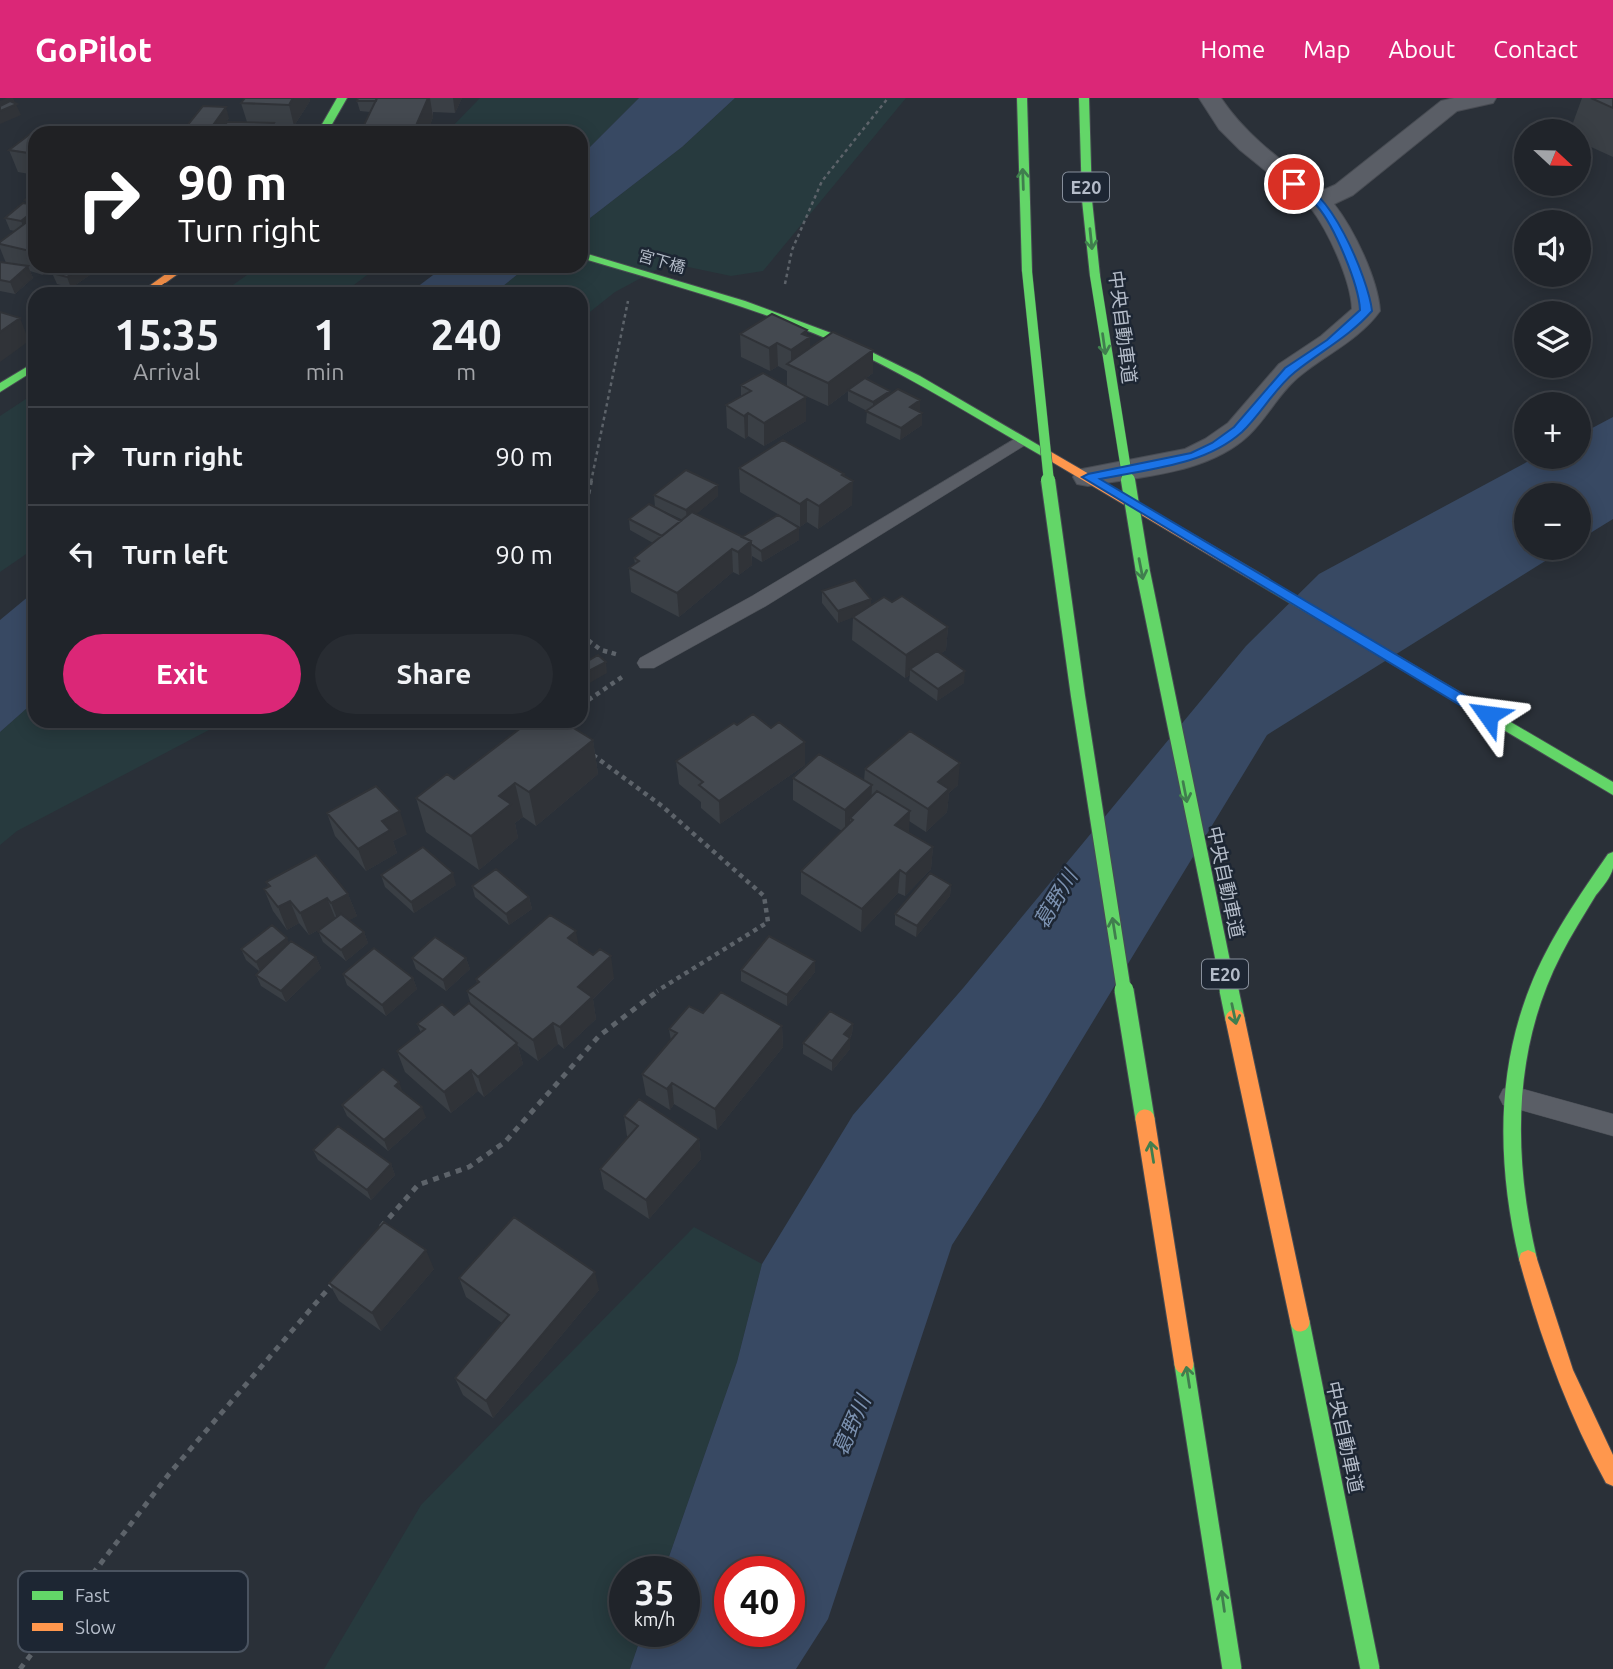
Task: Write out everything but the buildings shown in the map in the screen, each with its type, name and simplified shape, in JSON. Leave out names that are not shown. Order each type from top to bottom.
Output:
[{"type":"main road","points":[[326,126],[342,98]]},
{"type":"main road","points":[[1022,98],[1027,271],[1038,405],[1059,575],[1232,1669]]},
{"type":"main road","name":"中央自動車道","points":[[1084,98],[1087,200],[1095,276],[1113,410],[1147,598],[1187,802],[1339,1508],[1370,1669]]},
{"type":"main road","name":"宮下橋","points":[[588,257],[778,315],[891,365],[1088,477],[1613,789]]},
{"type":"main road","points":[[153,287],[174,273]]},
{"type":"main road","points":[[0,388],[28,370]]},
{"type":"main road","points":[[1613,858],[1555,948],[1536,991],[1523,1032],[1512,1097],[1514,1203],[1543,1321],[1597,1449],[1613,1476]]},
{"type":"street","points":[[1088,477],[1194,456],[1216,445],[1238,429],[1289,370],[1331,342],[1366,311],[1365,292],[1331,217],[1319,202],[1248,145],[1227,124],[1210,98]]},
{"type":"street","points":[[1319,202],[1344,190],[1449,106],[1485,98]]},
{"type":"lane","points":[[647,663],[759,601],[1021,440]]},
{"type":"lane","points":[[1512,1097],[1613,1125]]},
{"type":"path","points":[[778,315],[792,250],[822,181],[888,98]]},
{"type":"path","points":[[588,495],[630,294]]},
{"type":"path","points":[[588,640],[601,650],[647,663]]},
{"type":"path","points":[[588,701],[647,663]]},
{"type":"path","points":[[375,1235],[418,1185],[469,1167],[505,1142],[599,1037],[664,986],[768,922],[764,896],[662,806],[591,753]]},
{"type":"path","points":[[95,1571],[169,1474],[341,1274]]},
{"type":"path","points":[[20,1669],[33,1652]]},
{"type":"green space","points":[[480,98],[639,98],[588,149],[588,126],[453,126]]},
{"type":"green space","points":[[735,98],[906,98],[763,271],[731,276],[669,263],[615,292],[588,313],[588,287],[502,287],[519,273],[588,273],[588,220],[682,147]]},
{"type":"green space","points":[[250,273],[370,273],[351,287],[230,287]]},
{"type":"green space","points":[[28,398],[28,553],[0,572],[0,416]]},
{"type":"green space","points":[[28,707],[28,728],[213,728],[17,831],[0,845],[0,732]]},
{"type":"green space","points":[[694,1227],[762,1264],[737,1362],[669,1556],[609,1556],[609,1647],[638,1647],[630,1669],[324,1669],[421,1505]]},
{"type":"water","points":[[639,98],[735,98],[682,147],[588,220],[588,149]]},
{"type":"water","points":[[436,273],[519,273],[502,287],[417,287]]},
{"type":"water","name":"葛野川","points":[[1613,417],[1613,519],[1591,533],[1591,483],[1514,483],[1514,560],[1547,560],[1267,735],[1041,1107],[952,1245],[828,1619],[796,1669],[630,1669],[638,1647],[700,1647],[700,1556],[669,1556],[737,1362],[762,1264],[853,1115],[964,987],[1246,646],[1319,574],[1514,469],[1591,469],[1591,429]]},
{"type":"water","points":[[28,597],[28,707],[0,732],[0,620]]},
{"type":"traffic: fast","points":[[326,126],[342,98]]},
{"type":"traffic: fast","points":[[1022,98],[1027,271]]},
{"type":"traffic: fast","points":[[1084,98],[1087,200],[1095,276]]},
{"type":"traffic: fast","points":[[588,257],[741,303],[835,338],[916,378],[1046,453]]},
{"type":"traffic: fast","points":[[1027,271],[1063,590],[1145,1119]]},
{"type":"traffic: fast","points":[[1095,276],[1143,572],[1235,1019]]},
{"type":"traffic: fast","points":[[0,388],[28,370]]},
{"type":"traffic: fast","points":[[1263,581],[1613,789]]},
{"type":"traffic: fast","points":[[1528,1259],[1520,1226],[1512,1157],[1511,1122],[1519,1053],[1538,987],[1554,953],[1613,858]]},
{"type":"traffic: fast","points":[[1300,1322],[1370,1669]]},
{"type":"traffic: fast","points":[[1184,1364],[1232,1669]]},
{"type":"traffic: slow","points":[[153,287],[174,273]]},
{"type":"traffic: slow","points":[[1046,453],[1263,581]]},
{"type":"traffic: slow","points":[[1235,1019],[1300,1322]]},
{"type":"traffic: slow","points":[[1145,1119],[1184,1364]]},
{"type":"traffic: slow","points":[[1528,1259],[1563,1370],[1586,1424],[1613,1476]]},
{"type":"route","points":[[1294,184],[1319,202],[1331,217],[1365,292],[1366,311],[1331,342],[1289,370],[1238,429],[1216,445],[1194,456],[1174,461],[1088,477],[1488,715]]}]
